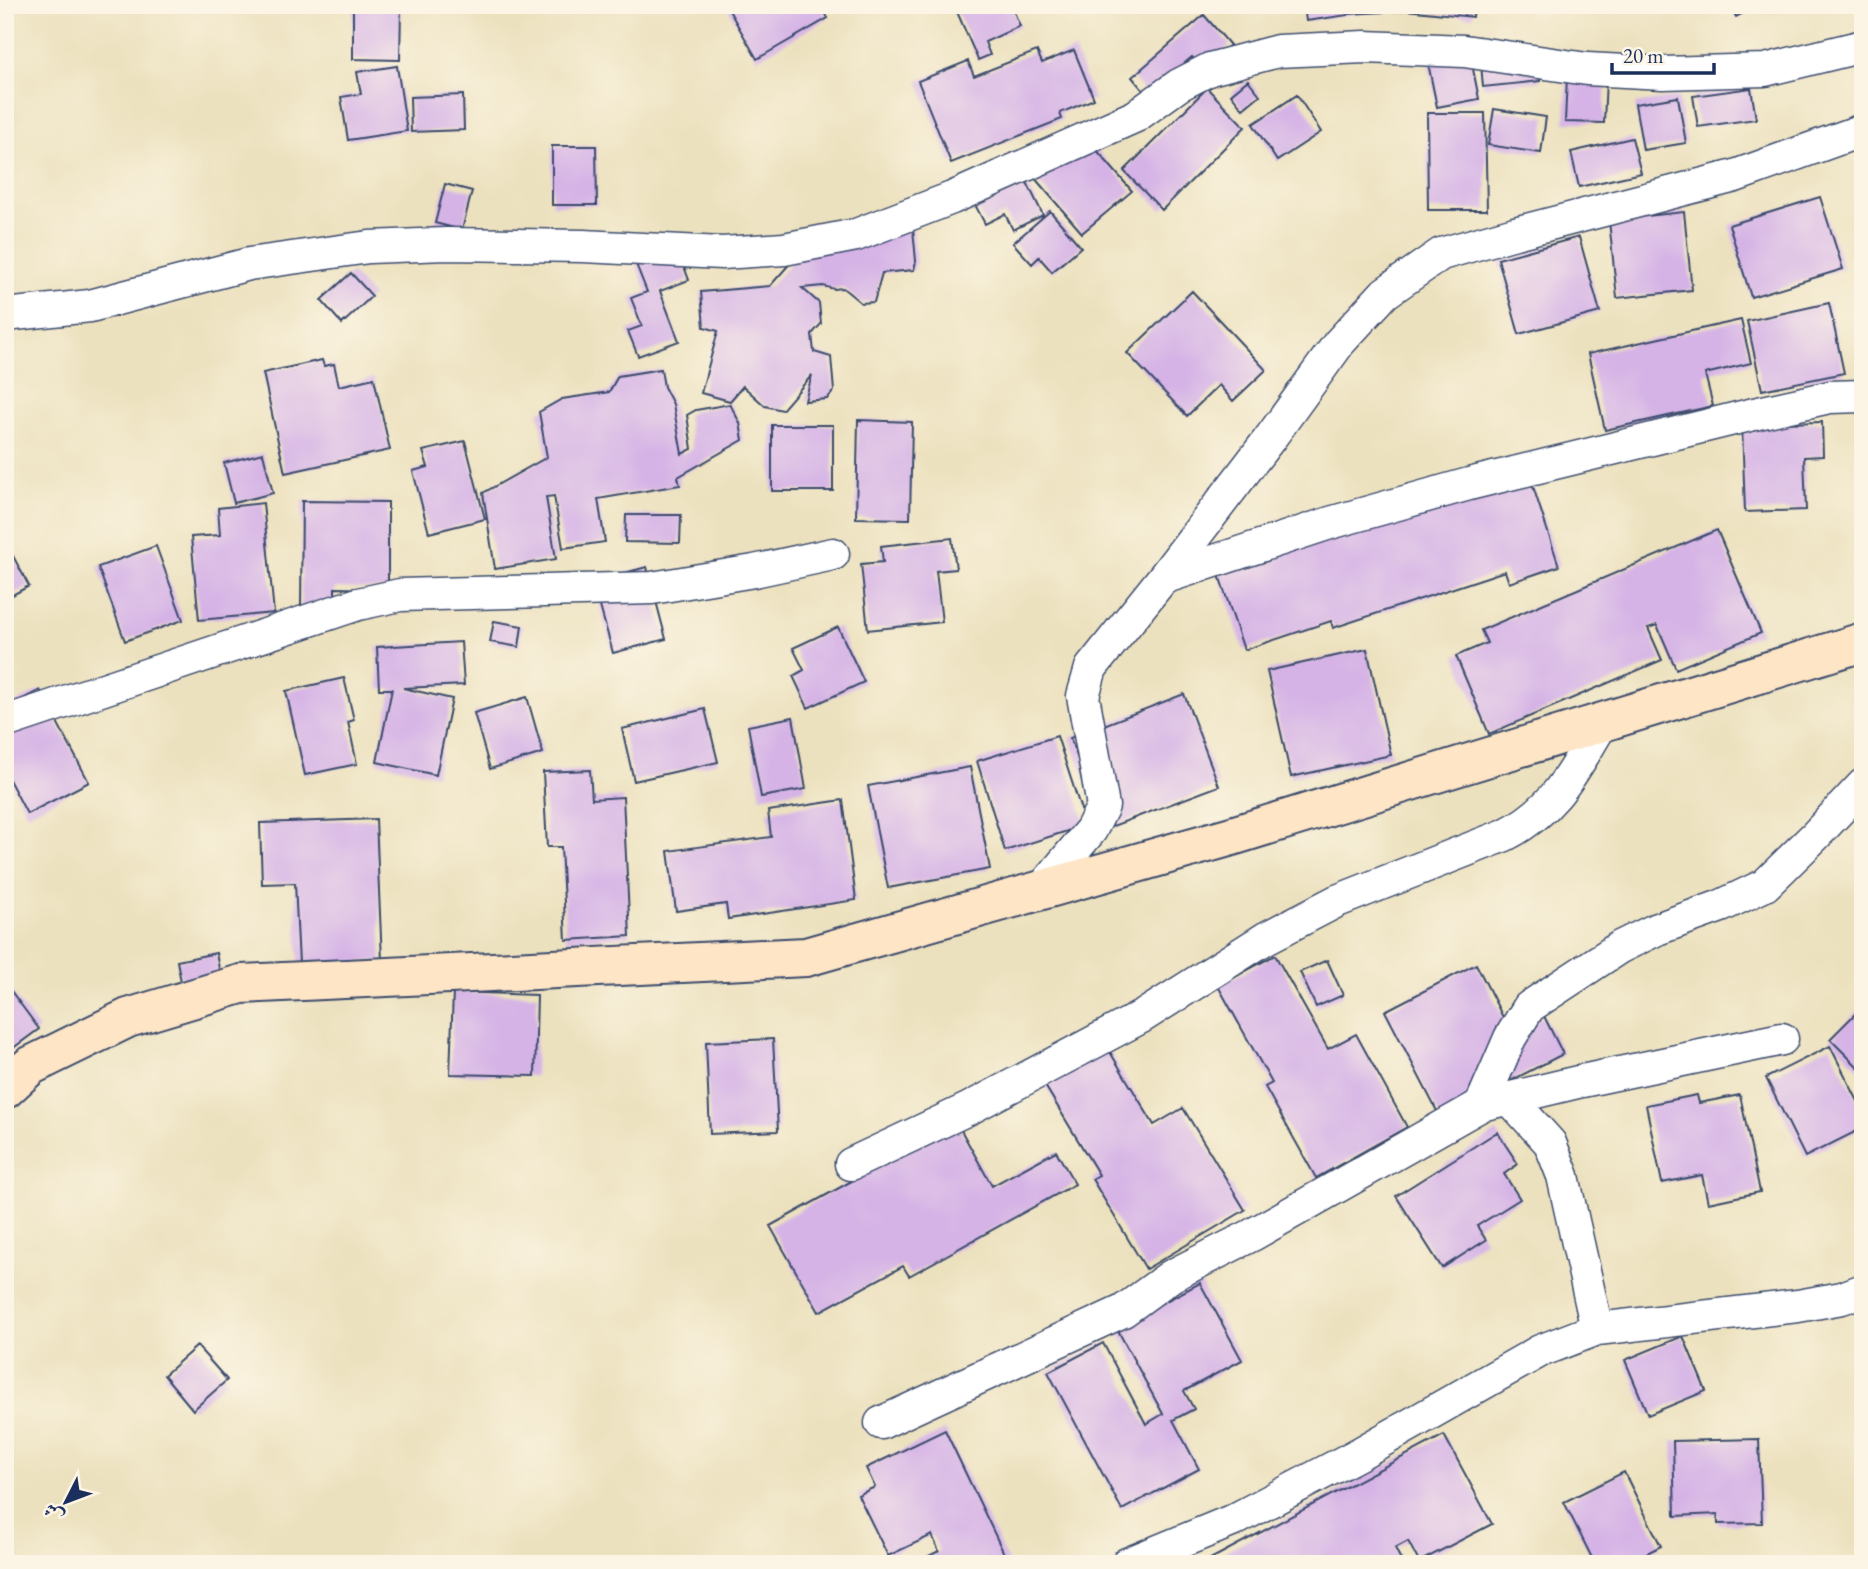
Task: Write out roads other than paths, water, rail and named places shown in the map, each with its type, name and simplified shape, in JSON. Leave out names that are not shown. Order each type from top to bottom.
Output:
[{"type":"main road","points":[[5,1088],[30,1066],[128,1018],[242,984],[806,957],[1232,836],[1863,642]]},
{"type":"street","points":[[5,315],[90,306],[249,264],[369,247],[446,244],[722,253],[784,249],[856,235],[952,198],[1136,116],[1180,85],[1210,69],[1278,51],[1365,47],[1464,51],[1587,69],[1663,73],[1765,70],[1863,46]]},
{"type":"street","points":[[1041,891],[1091,830],[1103,806],[1083,696],[1091,668],[1271,437],[1339,343],[1385,293],[1441,254],[1735,176],[1863,131]]},
{"type":"street","points":[[1163,578],[1330,523],[1469,484],[1767,411],[1830,397],[1863,396]]},
{"type":"street","points":[[5,722],[358,604],[400,595],[652,588],[754,571],[832,554]]},
{"type":"street","points":[[851,1164],[970,1108],[1131,1023],[1266,938],[1337,901],[1505,835],[1526,824],[1558,796],[1603,722]]},
{"type":"street","points":[[1495,1101],[1510,1038],[1530,1007],[1620,947],[1765,885],[1863,786]]},
{"type":"street","points":[[881,1423],[1123,1311],[1171,1276],[1252,1235],[1495,1101],[1782,1039]]},
{"type":"street","points":[[1495,1101],[1550,1143],[1563,1176],[1597,1329]]},
{"type":"street","points":[[1127,1564],[1234,1520],[1357,1455],[1541,1351],[1597,1329],[1798,1306],[1842,1298],[1863,1290]]}]
